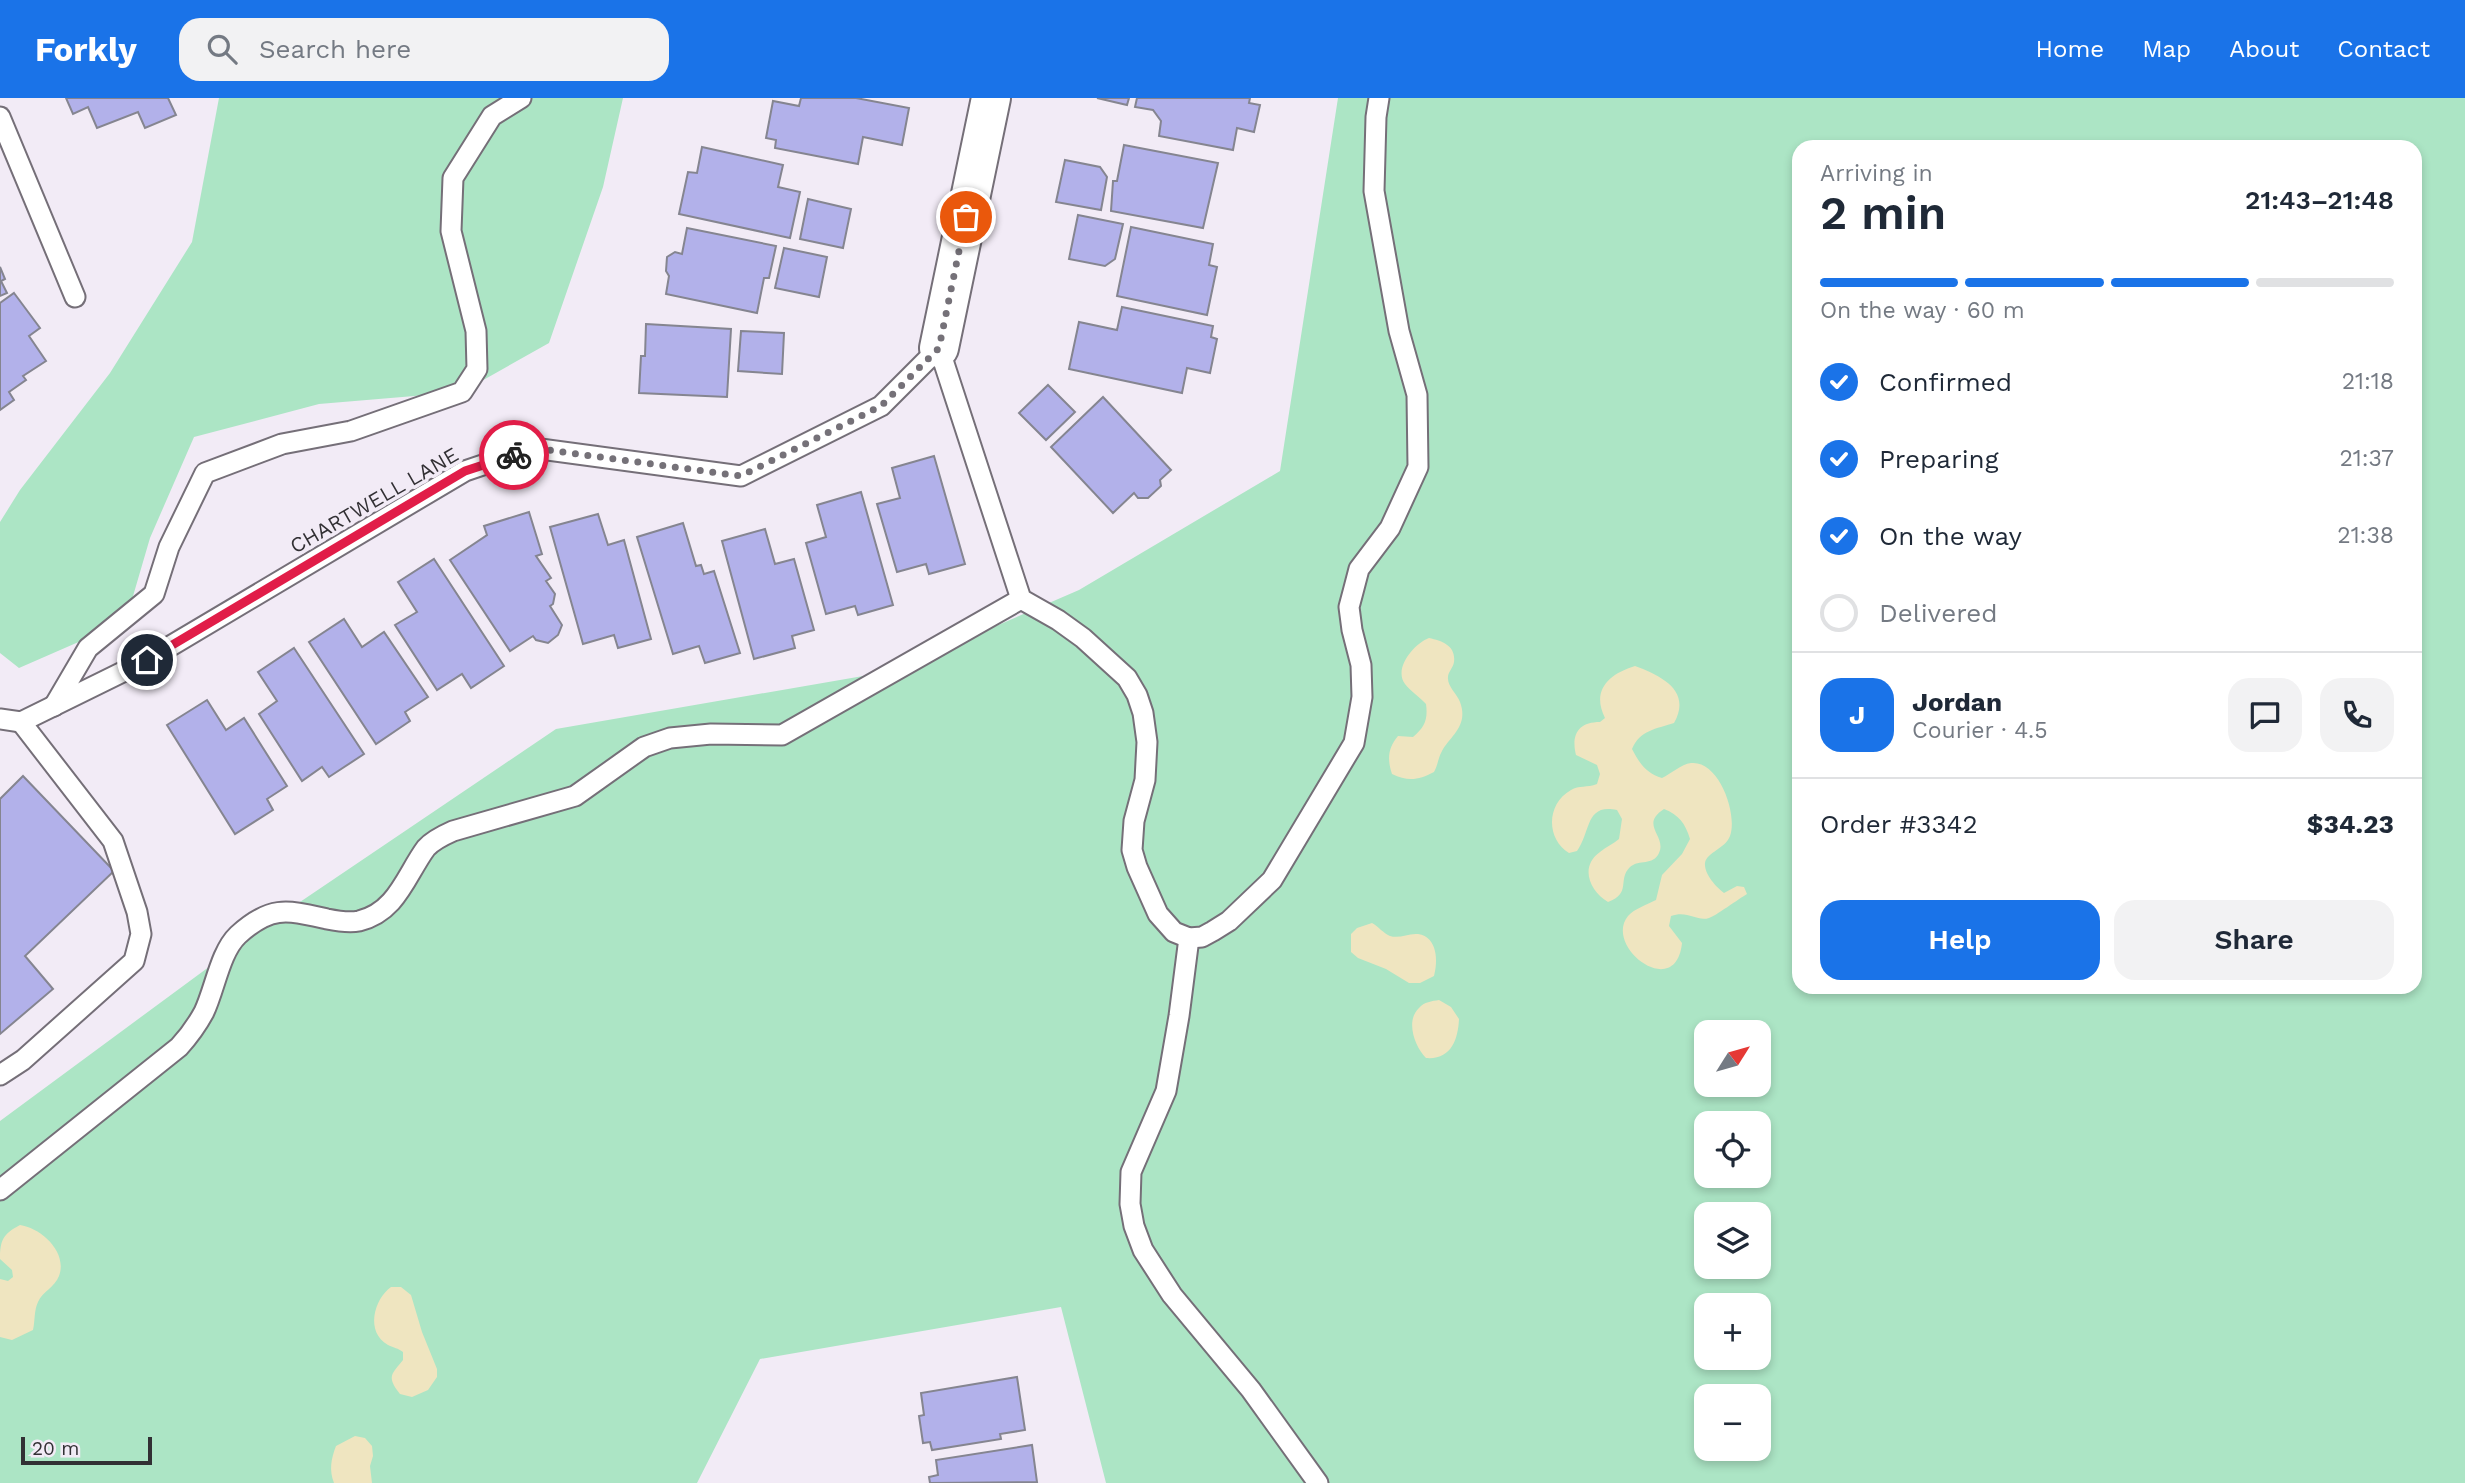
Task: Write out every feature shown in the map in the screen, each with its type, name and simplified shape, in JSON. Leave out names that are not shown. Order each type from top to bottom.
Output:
[{"type":"street","points":[[939,348],[990,98]]},
{"type":"lane","points":[[54,706],[88,648],[154,594],[169,547],[205,473],[282,444],[351,430],[462,392],[477,369],[476,331],[451,231],[453,178],[492,116],[521,98]]},
{"type":"lane","points":[[939,348],[1021,599],[1083,638],[1127,678],[1137,695],[1143,713],[1146,754],[1145,779],[1133,821],[1132,850],[1141,878],[1158,914],[1174,932],[1189,938],[1202,937],[1229,921],[1272,880],[1354,743],[1362,697],[1361,665],[1349,607],[1359,569],[1390,528],[1418,467],[1417,395],[1399,331],[1374,191],[1379,98]]},
{"type":"lane","points":[[0,117],[75,297]]},
{"type":"lane","name":"CHARTWELL LANE","points":[[21,722],[147,660],[465,471],[533,448],[741,476],[881,406],[939,348]]},
{"type":"lane","points":[[0,1190],[185,1040],[204,1012],[229,946],[237,935],[263,916],[276,911],[338,921],[359,921],[390,903],[403,889],[427,847],[453,831],[575,796],[644,747],[670,738],[711,734],[782,735],[1021,599]]},
{"type":"lane","points":[[0,719],[21,722],[113,841],[137,912],[141,934],[134,961],[23,1060],[0,1076]]},
{"type":"lane","points":[[1189,938],[1180,1016],[1166,1091],[1131,1172],[1130,1204],[1134,1226],[1143,1250],[1172,1295],[1251,1390],[1318,1483]]},
{"type":"green space","points":[[219,98],[623,98],[603,187],[549,343],[462,392],[319,404],[194,437],[150,538],[131,603],[90,637],[19,668],[0,653],[0,522],[20,490],[110,373],[192,242]]},
{"type":"green space","points":[[1338,98],[2465,98],[2465,1483],[1106,1483],[1061,1307],[760,1359],[697,1483],[0,1483],[0,1121],[263,927],[556,729],[892,671],[1079,590],[1280,471]]},
{"type":"sand","points":[[1429,638],[1444,643],[1453,652],[1454,662],[1448,680],[1460,702],[1462,718],[1442,751],[1434,772],[1408,779],[1392,774],[1389,763],[1390,749],[1398,736],[1413,737],[1425,722],[1426,704],[1405,684],[1402,671],[1407,657]]},
{"type":"sand","points":[[1635,666],[1671,686],[1677,694],[1679,712],[1674,723],[1644,734],[1632,749],[1644,767],[1662,778],[1691,763],[1701,764],[1718,779],[1729,802],[1732,826],[1728,840],[1706,859],[1706,871],[1724,893],[1737,886],[1744,887],[1747,894],[1709,918],[1700,919],[1682,914],[1671,916],[1669,926],[1682,943],[1677,960],[1668,968],[1656,969],[1643,963],[1625,942],[1623,928],[1631,913],[1656,900],[1662,875],[1682,854],[1690,839],[1681,820],[1664,809],[1657,815],[1654,825],[1660,841],[1659,853],[1653,860],[1630,867],[1624,877],[1620,895],[1608,902],[1596,892],[1589,872],[1594,858],[1619,839],[1622,819],[1617,810],[1607,809],[1594,815],[1577,851],[1569,853],[1556,839],[1552,822],[1553,812],[1563,796],[1574,788],[1597,784],[1600,774],[1597,765],[1576,755],[1576,736],[1581,727],[1605,718],[1600,699],[1605,684],[1617,674]]},
{"type":"sand","points":[[1372,923],[1390,936],[1418,934],[1430,940],[1436,957],[1434,976],[1420,983],[1409,983],[1386,969],[1358,958],[1351,952],[1351,934],[1357,928]]},
{"type":"sand","points":[[1439,1000],[1451,1007],[1459,1019],[1457,1034],[1452,1047],[1442,1056],[1426,1058],[1415,1041],[1413,1020],[1421,1006]]},
{"type":"sand","points":[[20,1225],[36,1231],[51,1243],[60,1258],[61,1267],[57,1280],[38,1302],[33,1330],[12,1340],[0,1337],[0,1279],[8,1281],[13,1277],[12,1270],[0,1259],[0,1252],[4,1238]]},
{"type":"sand","points":[[391,1287],[401,1287],[411,1295],[437,1369],[437,1377],[428,1390],[412,1397],[400,1394],[392,1379],[403,1360],[403,1352],[381,1339],[374,1324],[380,1299]]},
{"type":"sand","points":[[355,1436],[365,1438],[372,1446],[372,1483],[334,1483],[331,1464],[336,1446]]},
{"type":"building","points":[[66,98],[168,98],[176,115],[145,128],[138,112],[97,128],[88,107],[73,114]]},
{"type":"building","points":[[801,98],[856,98],[909,108],[902,145],[863,137],[858,164],[775,148],[776,140],[766,138],[773,101],[799,106]]},
{"type":"building","points":[[1097,98],[1129,98],[1127,105]]},
{"type":"building","points":[[1137,98],[1250,98],[1249,103],[1260,105],[1254,132],[1237,128],[1233,150],[1159,136],[1161,121],[1153,110],[1135,107]]},
{"type":"building","points":[[1124,145],[1218,163],[1203,228],[1111,211],[1113,181],[1117,181]]},
{"type":"building","points":[[702,147],[783,165],[778,187],[800,192],[790,238],[679,214],[688,172],[697,173]]},
{"type":"building","points":[[1065,160],[1100,167],[1107,177],[1101,210],[1056,202]]},
{"type":"building","points":[[808,199],[851,209],[843,248],[800,239]]},
{"type":"building","points":[[1078,215],[1123,224],[1115,259],[1105,266],[1069,259]]},
{"type":"building","points":[[1131,227],[1213,244],[1209,265],[1217,267],[1207,315],[1117,296]]},
{"type":"building","points":[[687,228],[776,246],[769,278],[764,278],[757,313],[666,294],[669,276],[666,271],[667,257],[675,252],[682,254]]},
{"type":"building","points":[[784,248],[827,257],[819,297],[775,288]]},
{"type":"building","points":[[0,267],[5,279],[1,281],[7,293],[0,296]]},
{"type":"building","points":[[14,293],[40,328],[29,336],[46,361],[23,376],[26,380],[9,392],[14,400],[0,410],[0,303]]},
{"type":"building","points":[[1122,307],[1213,326],[1211,337],[1217,339],[1210,373],[1187,368],[1182,393],[1069,369],[1079,322],[1117,330]]},
{"type":"building","points":[[646,324],[731,329],[727,397],[639,393],[641,356],[645,356]]},
{"type":"building","points":[[741,331],[784,333],[782,374],[738,371]]},
{"type":"building","points":[[1048,385],[1075,412],[1046,440],[1019,413]]},
{"type":"building","points":[[1103,397],[1171,470],[1160,480],[1161,486],[1148,498],[1138,498],[1134,493],[1113,513],[1051,447]]},
{"type":"building","points":[[934,456],[965,564],[929,574],[926,564],[897,572],[877,504],[900,498],[892,468]]},
{"type":"building","points":[[861,492],[893,605],[858,615],[855,606],[826,614],[806,543],[826,537],[817,505]]},
{"type":"building","points":[[529,512],[542,554],[536,556],[551,578],[546,581],[555,594],[550,606],[562,625],[558,635],[548,643],[536,640],[533,636],[510,651],[450,560],[487,535],[484,526]]},
{"type":"building","points":[[598,514],[608,545],[624,540],[651,639],[618,648],[614,635],[583,644],[550,527]]},
{"type":"building","points":[[683,523],[696,566],[701,565],[704,574],[714,571],[740,653],[705,663],[699,646],[673,654],[637,537]]},
{"type":"building","points":[[765,529],[775,564],[794,559],[814,630],[792,636],[795,648],[754,659],[722,541]]},
{"type":"building","points":[[434,559],[504,666],[471,688],[462,674],[437,690],[395,625],[417,612],[398,582]]},
{"type":"building","points":[[344,619],[362,647],[384,632],[428,697],[405,712],[410,721],[376,744],[309,642]]},
{"type":"building","points":[[294,648],[364,754],[329,777],[322,767],[302,781],[259,714],[277,701],[258,672]]},
{"type":"building","points":[[207,700],[226,730],[244,718],[287,786],[267,799],[273,810],[235,834],[167,725]]},
{"type":"building","points":[[23,776],[114,871],[25,956],[53,989],[0,1034],[0,799]]},
{"type":"building","points":[[1017,1377],[1025,1430],[1000,1434],[1001,1439],[932,1450],[930,1442],[923,1443],[919,1416],[924,1415],[921,1393]]},
{"type":"building","points":[[1032,1445],[1037,1482],[930,1483],[929,1477],[938,1475],[936,1460]]},
{"type":"way so far","points":[[514,455],[533,448],[741,476],[881,406],[939,348],[966,217]]},
{"type":"route","points":[[147,660],[465,471],[514,455]]}]
